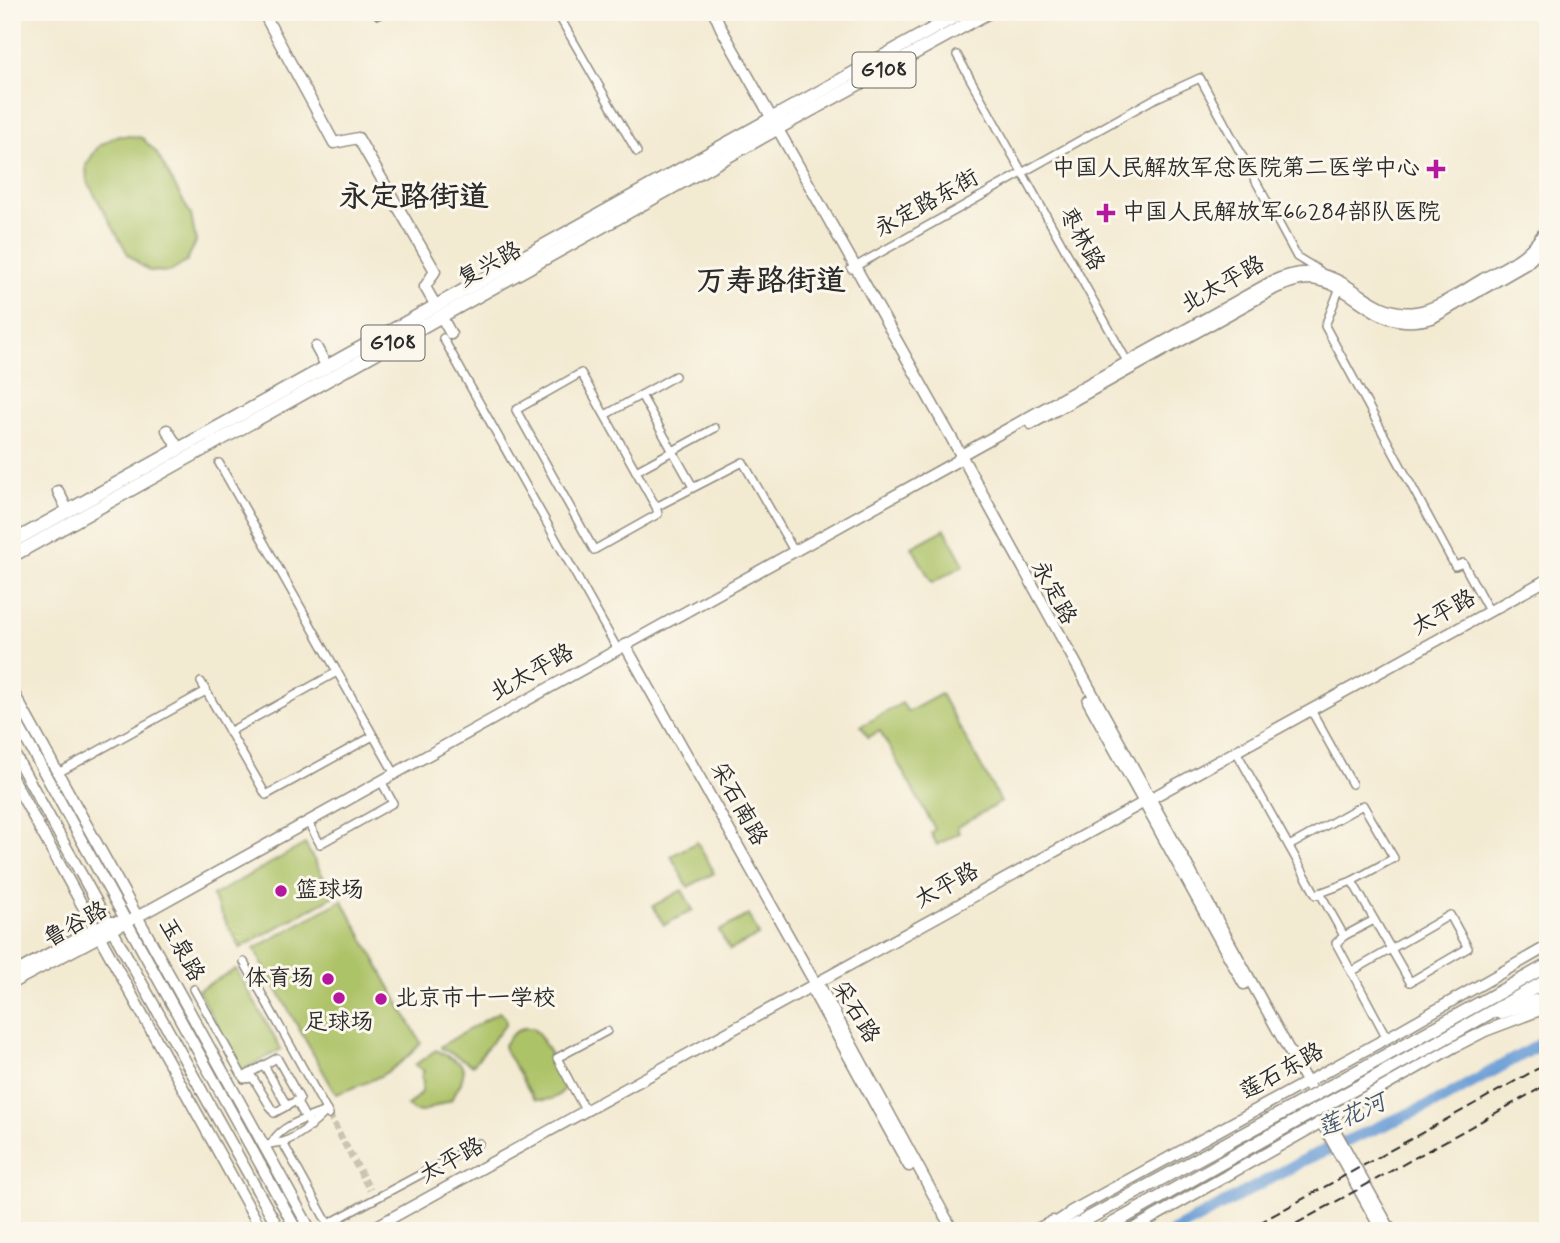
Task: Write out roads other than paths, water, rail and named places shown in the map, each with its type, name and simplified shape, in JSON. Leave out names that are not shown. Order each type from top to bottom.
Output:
[{"type":"highway","name":"复兴路","points":[[775,126],[962,12]]},
{"type":"highway","name":"复兴路","points":[[12,556],[438,311],[989,12]]},
{"type":"highway","name":"复兴路","points":[[12,542],[327,367],[438,311]]},
{"type":"highway","name":"莲石东路","points":[[1352,1082],[1548,965]]},
{"type":"highway","points":[[1100,1231],[1352,1082],[1477,1020],[1548,980]]},
{"type":"highway","points":[[1477,1020],[1548,997]]},
{"type":"highway","name":"莲石东路","points":[[1065,1231],[1297,1113]]},
{"type":"highway","points":[[1045,1231],[1078,1209]]},
{"type":"street","points":[[263,12],[334,143],[358,138],[435,271],[425,287],[447,336],[622,648]]},
{"type":"street","points":[[377,12],[378,15],[384,12]]},
{"type":"street","points":[[569,12],[560,18],[637,152]]},
{"type":"street","name":"永定路","points":[[714,12],[1342,1150]]},
{"type":"street","name":"枣林路","points":[[957,55],[1129,365]]},
{"type":"street","name":"永定路东街","points":[[853,267],[1152,100],[1200,78],[1297,257],[1326,275]]},
{"type":"street","name":"北太平路","points":[[1129,365],[1289,282],[1308,279],[1319,281],[1341,286],[1393,310],[1408,313],[1423,311],[1518,260],[1536,246],[1548,225]]},
{"type":"street","name":"北太平路","points":[[127,922],[961,459],[1282,277],[1308,271],[1326,275],[1384,317],[1405,321],[1423,320],[1432,318],[1526,264],[1548,243]]},
{"type":"street","points":[[1341,286],[1325,326],[1455,566],[1463,564],[1489,611]]},
{"type":"street","points":[[316,347],[327,367]]},
{"type":"street","points":[[581,373],[636,471],[658,514],[594,550],[516,410],[581,373]]},
{"type":"street","points":[[604,415],[675,376]]},
{"type":"street","points":[[641,395],[693,487]]},
{"type":"street","points":[[636,471],[715,428]]},
{"type":"street","points":[[167,430],[179,449]]},
{"type":"street","points":[[656,507],[743,461],[794,551]]},
{"type":"street","points":[[219,463],[394,774]]},
{"type":"street","points":[[58,491],[68,510]]},
{"type":"street","name":"太平路","points":[[368,1231],[1548,579]]},
{"type":"street","name":"采石南路","points":[[622,648],[815,983]]},
{"type":"street","points":[[229,732],[337,671]]},
{"type":"street","points":[[201,682],[266,796],[373,736]]},
{"type":"street","name":"玉泉路","points":[[12,690],[247,1113],[269,1144],[311,1231]]},
{"type":"street","points":[[58,773],[206,691]]},
{"type":"street","points":[[12,698],[19,727]]},
{"type":"street","points":[[1311,710],[1352,784]]},
{"type":"street","name":"玉泉路","points":[[12,714],[294,1226]]},
{"type":"street","points":[[12,750],[280,1231]]},
{"type":"street","points":[[1236,751],[1316,895],[1352,881],[1394,858],[1363,805],[1289,846]]},
{"type":"street","points":[[12,778],[262,1231]]},
{"type":"street","points":[[308,822],[320,844],[393,803],[381,781]]},
{"type":"street","points":[[1352,881],[1374,920],[1391,949],[1410,982],[1468,948],[1450,915],[1391,949],[1352,972]]},
{"type":"street","points":[[1320,893],[1344,936]]},
{"type":"street","points":[[1374,920],[1336,943],[1387,1038]]},
{"type":"street","name":"鲁谷路","points":[[12,974],[110,926],[127,922]]},
{"type":"street","name":"鲁谷路","points":[[12,983],[97,932]]},
{"type":"street","name":"莲石东路","points":[[1033,1231],[1078,1209],[1304,1084],[1548,946]]},
{"type":"street","points":[[244,962],[328,1113]]},
{"type":"street","name":"采石路","points":[[815,983],[814,993],[945,1231]]},
{"type":"street","name":"采石路","points":[[815,983],[822,990],[953,1231]]},
{"type":"street","points":[[194,989],[244,1079],[253,1077],[274,1113],[300,1099],[277,1058],[243,1077]]},
{"type":"street","points":[[1129,1231],[1485,1031],[1548,1007]]},
{"type":"street","points":[[190,1011],[192,1040]]},
{"type":"street","points":[[585,1110],[557,1058],[607,1031]]},
{"type":"street","points":[[264,1065],[287,1106]]},
{"type":"street","points":[[222,1094],[247,1113]]},
{"type":"street","points":[[296,1101],[311,1127]]},
{"type":"street","points":[[269,1144],[277,1134],[306,1118],[328,1113]]},
{"type":"street","points":[[269,1144],[283,1143],[311,1127],[328,1113]]},
{"type":"street","points":[[283,1143],[328,1224],[480,1143]]},
{"type":"street","points":[[1342,1150],[1382,1231]]},
{"type":"street","points":[[1342,1150],[1391,1231]]},
{"type":"street","points":[[370,1190],[375,1199]]},
{"type":"street","points":[[291,1194],[294,1226]]},
{"type":"waterway","name":"莲花河","points":[[1174,1231],[1308,1158],[1441,1100],[1548,1040]]},
{"type":"tunnel","points":[[329,1115],[370,1190]]},
{"type":"railway","points":[[1245,1231],[1548,1063]]},
{"type":"railway","points":[[1283,1231],[1548,1084]]},
{"type":"place","name":"中国人民解放军总医院第二医学中心","points":[[1436,169]]},
{"type":"place","name":"中国人民解放军66284部队医院","points":[[1106,213]]},
{"type":"place","name":"篮球场","points":[[281,891]]},
{"type":"place","name":"体育场","points":[[328,979]]},
{"type":"place","name":"足球场","points":[[339,998]]},
{"type":"place","name":"北京市十一学校","points":[[381,999]]},
{"type":"district","name":"永定路街道","points":[[414,197]]},
{"type":"district","name":"万寿路街道","points":[[771,281]]}]
